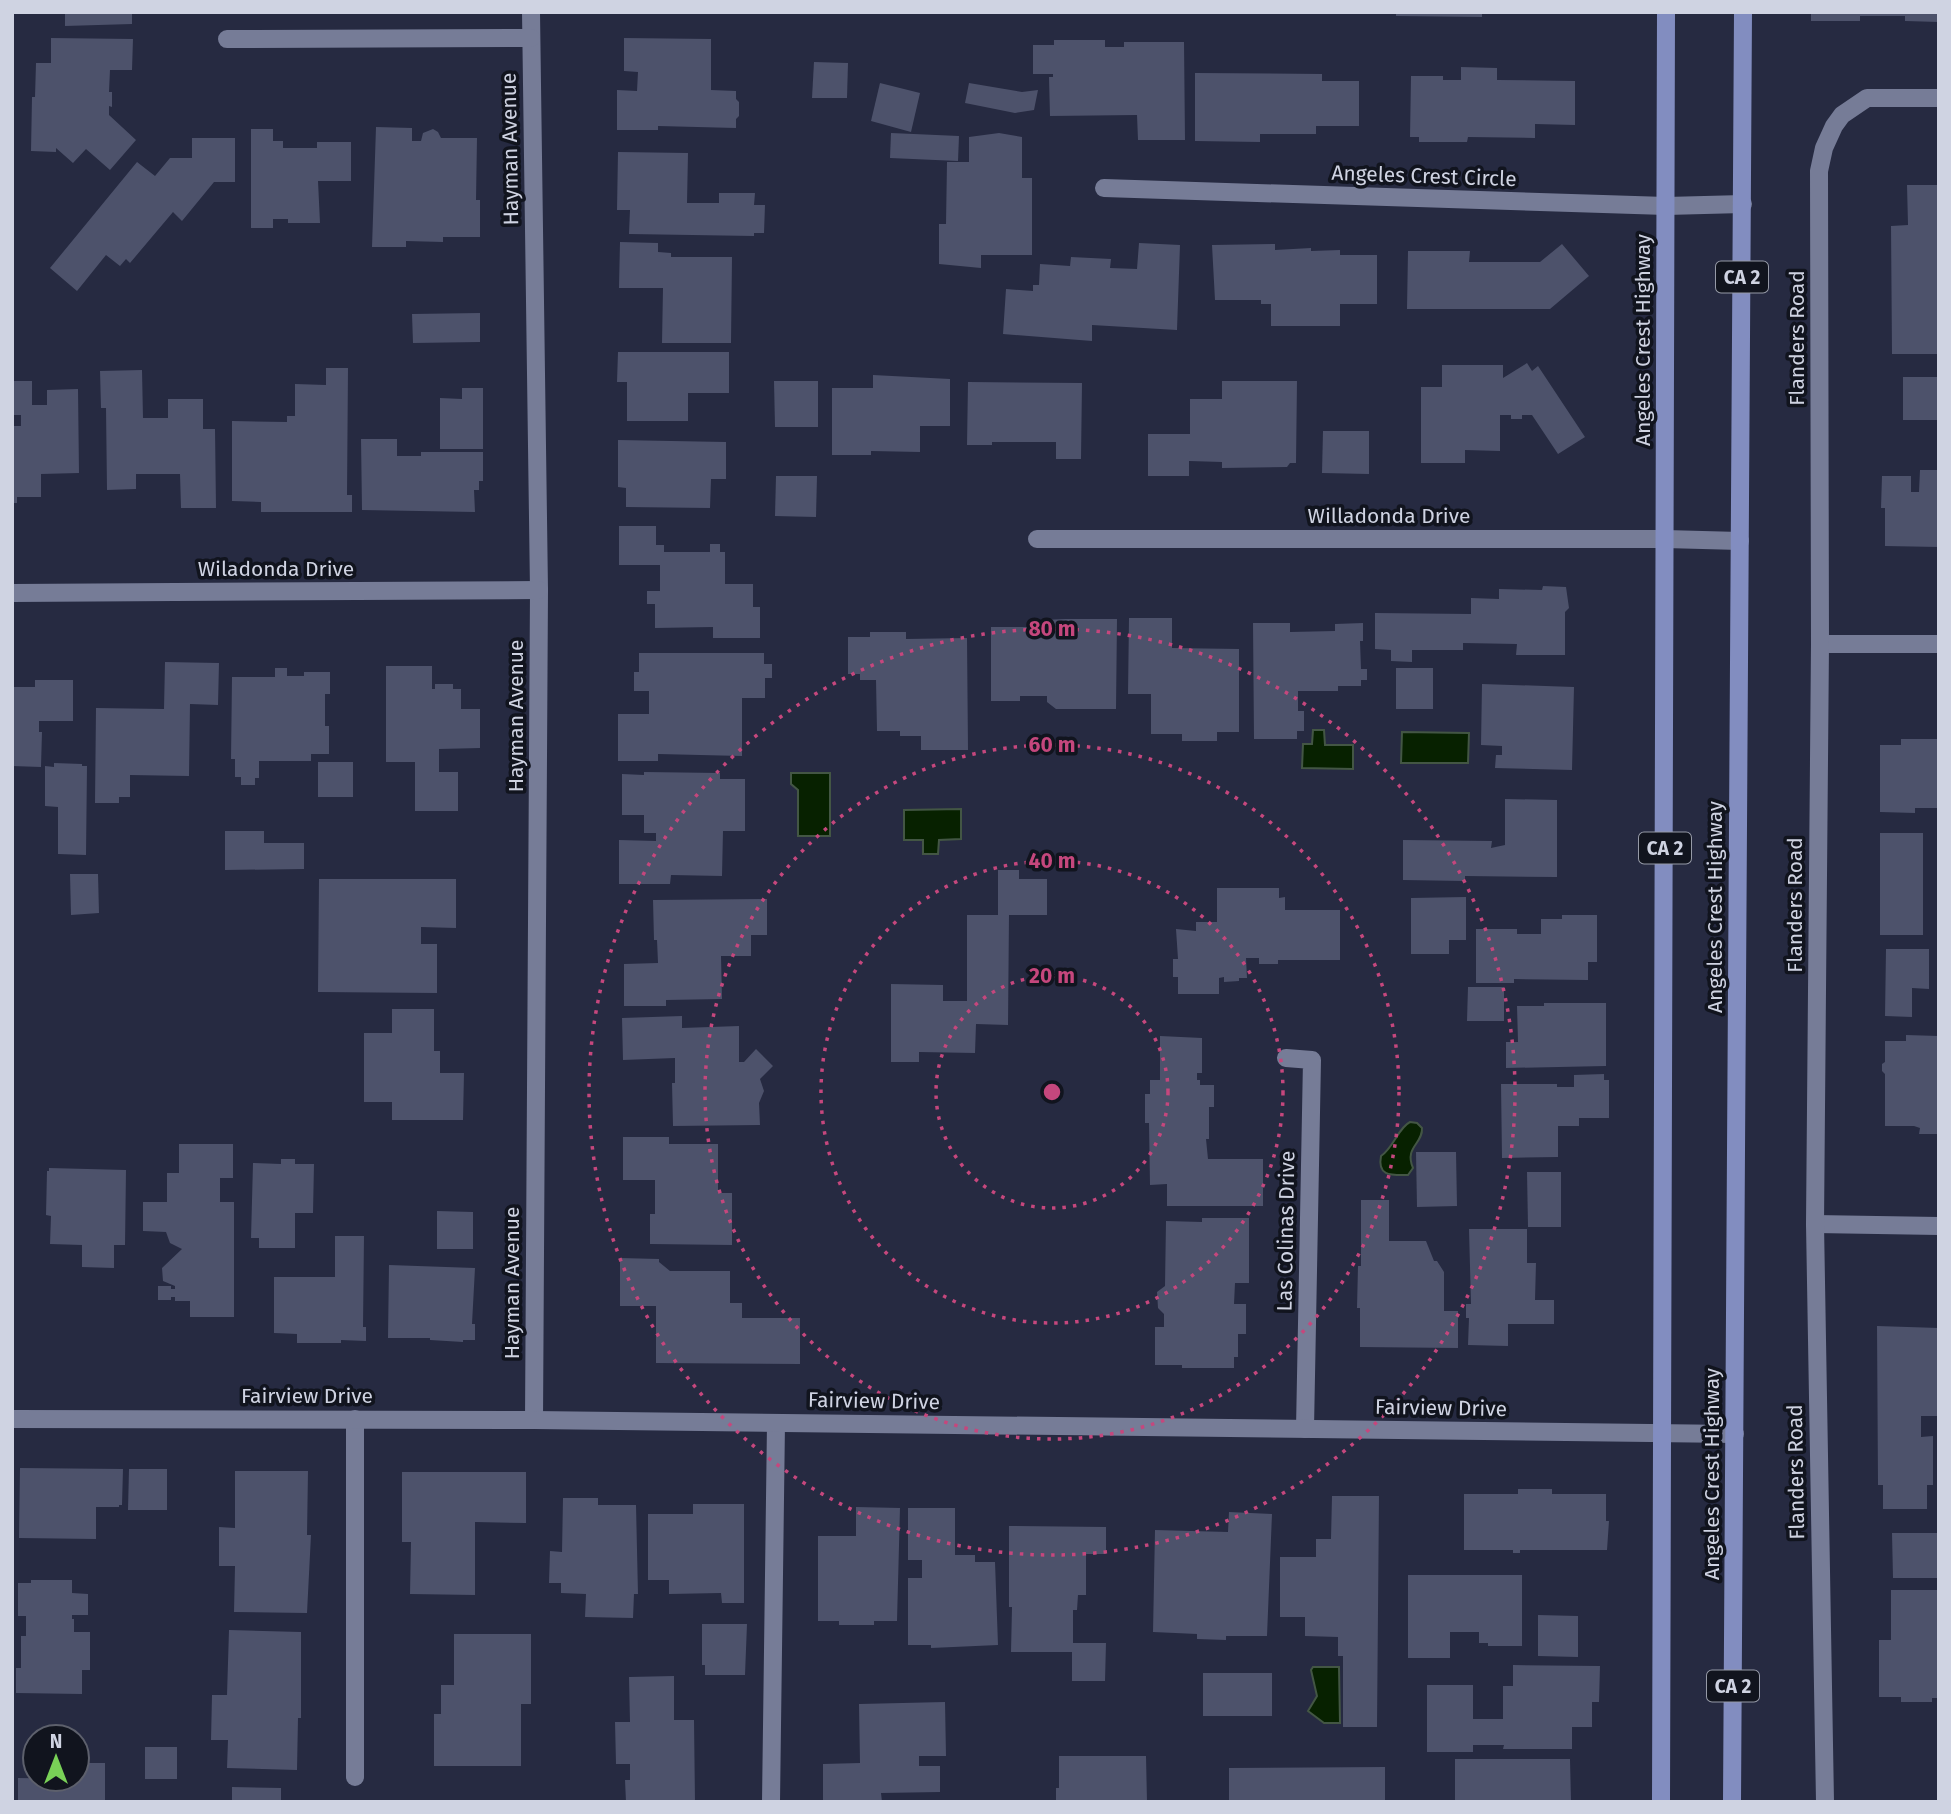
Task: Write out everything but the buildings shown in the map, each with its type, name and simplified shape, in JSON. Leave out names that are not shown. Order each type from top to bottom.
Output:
[{"type":"main road","name":"Angeles Crest Highway","points":[[1661,1802],[1666,12]]},
{"type":"main road","name":"Angeles Crest Highway","points":[[1732,1802],[1743,12]]},
{"type":"street","name":"Hayman Avenue","points":[[531,12],[539,590],[534,1420]]},
{"type":"street","points":[[227,39],[531,38]]},
{"type":"street","name":"Flanders Road","points":[[1825,1802],[1815,1224],[1820,644],[1819,171],[1824,148],[1834,126],[1842,116],[1867,97],[1939,98]]},
{"type":"street","name":"Angeles Crest Circle","points":[[1104,188],[1666,206],[1742,204]]},
{"type":"street","name":"Willadonda Drive","points":[[1037,538],[1665,538],[1740,541]]},
{"type":"street","name":"Wiladonda Drive","points":[[12,593],[539,590]]},
{"type":"street","points":[[1820,644],[1939,644]]},
{"type":"street","name":"Las Colinas Drive","points":[[1286,1058],[1312,1060],[1305,1429]]},
{"type":"street","points":[[1815,1224],[1939,1226]]},
{"type":"street","name":"Fairview Drive","points":[[12,1419],[534,1420],[1735,1434]]},
{"type":"street","points":[[355,1419],[355,1777]]},
{"type":"street","points":[[771,1802],[776,1423]]},
{"type":"shaded area","points":[[1313,730],[1324,730],[1325,745],[1353,745],[1353,769],[1302,768],[1303,744],[1312,744]]},
{"type":"shaded area","points":[[1402,732],[1469,733],[1468,763],[1401,763]]},
{"type":"shaded area","points":[[791,773],[830,773],[830,836],[798,836],[798,790],[791,784]]},
{"type":"shaded area","points":[[961,809],[961,839],[939,840],[938,854],[923,854],[923,840],[904,840],[904,810]]},
{"type":"shaded area","points":[[1410,1122],[1417,1123],[1422,1128],[1420,1138],[1412,1150],[1413,1168],[1408,1175],[1387,1173],[1381,1168],[1381,1156]]},
{"type":"shaded area","points":[[1313,1667],[1339,1667],[1340,1723],[1324,1723],[1308,1711],[1317,1696],[1311,1670]]}]
